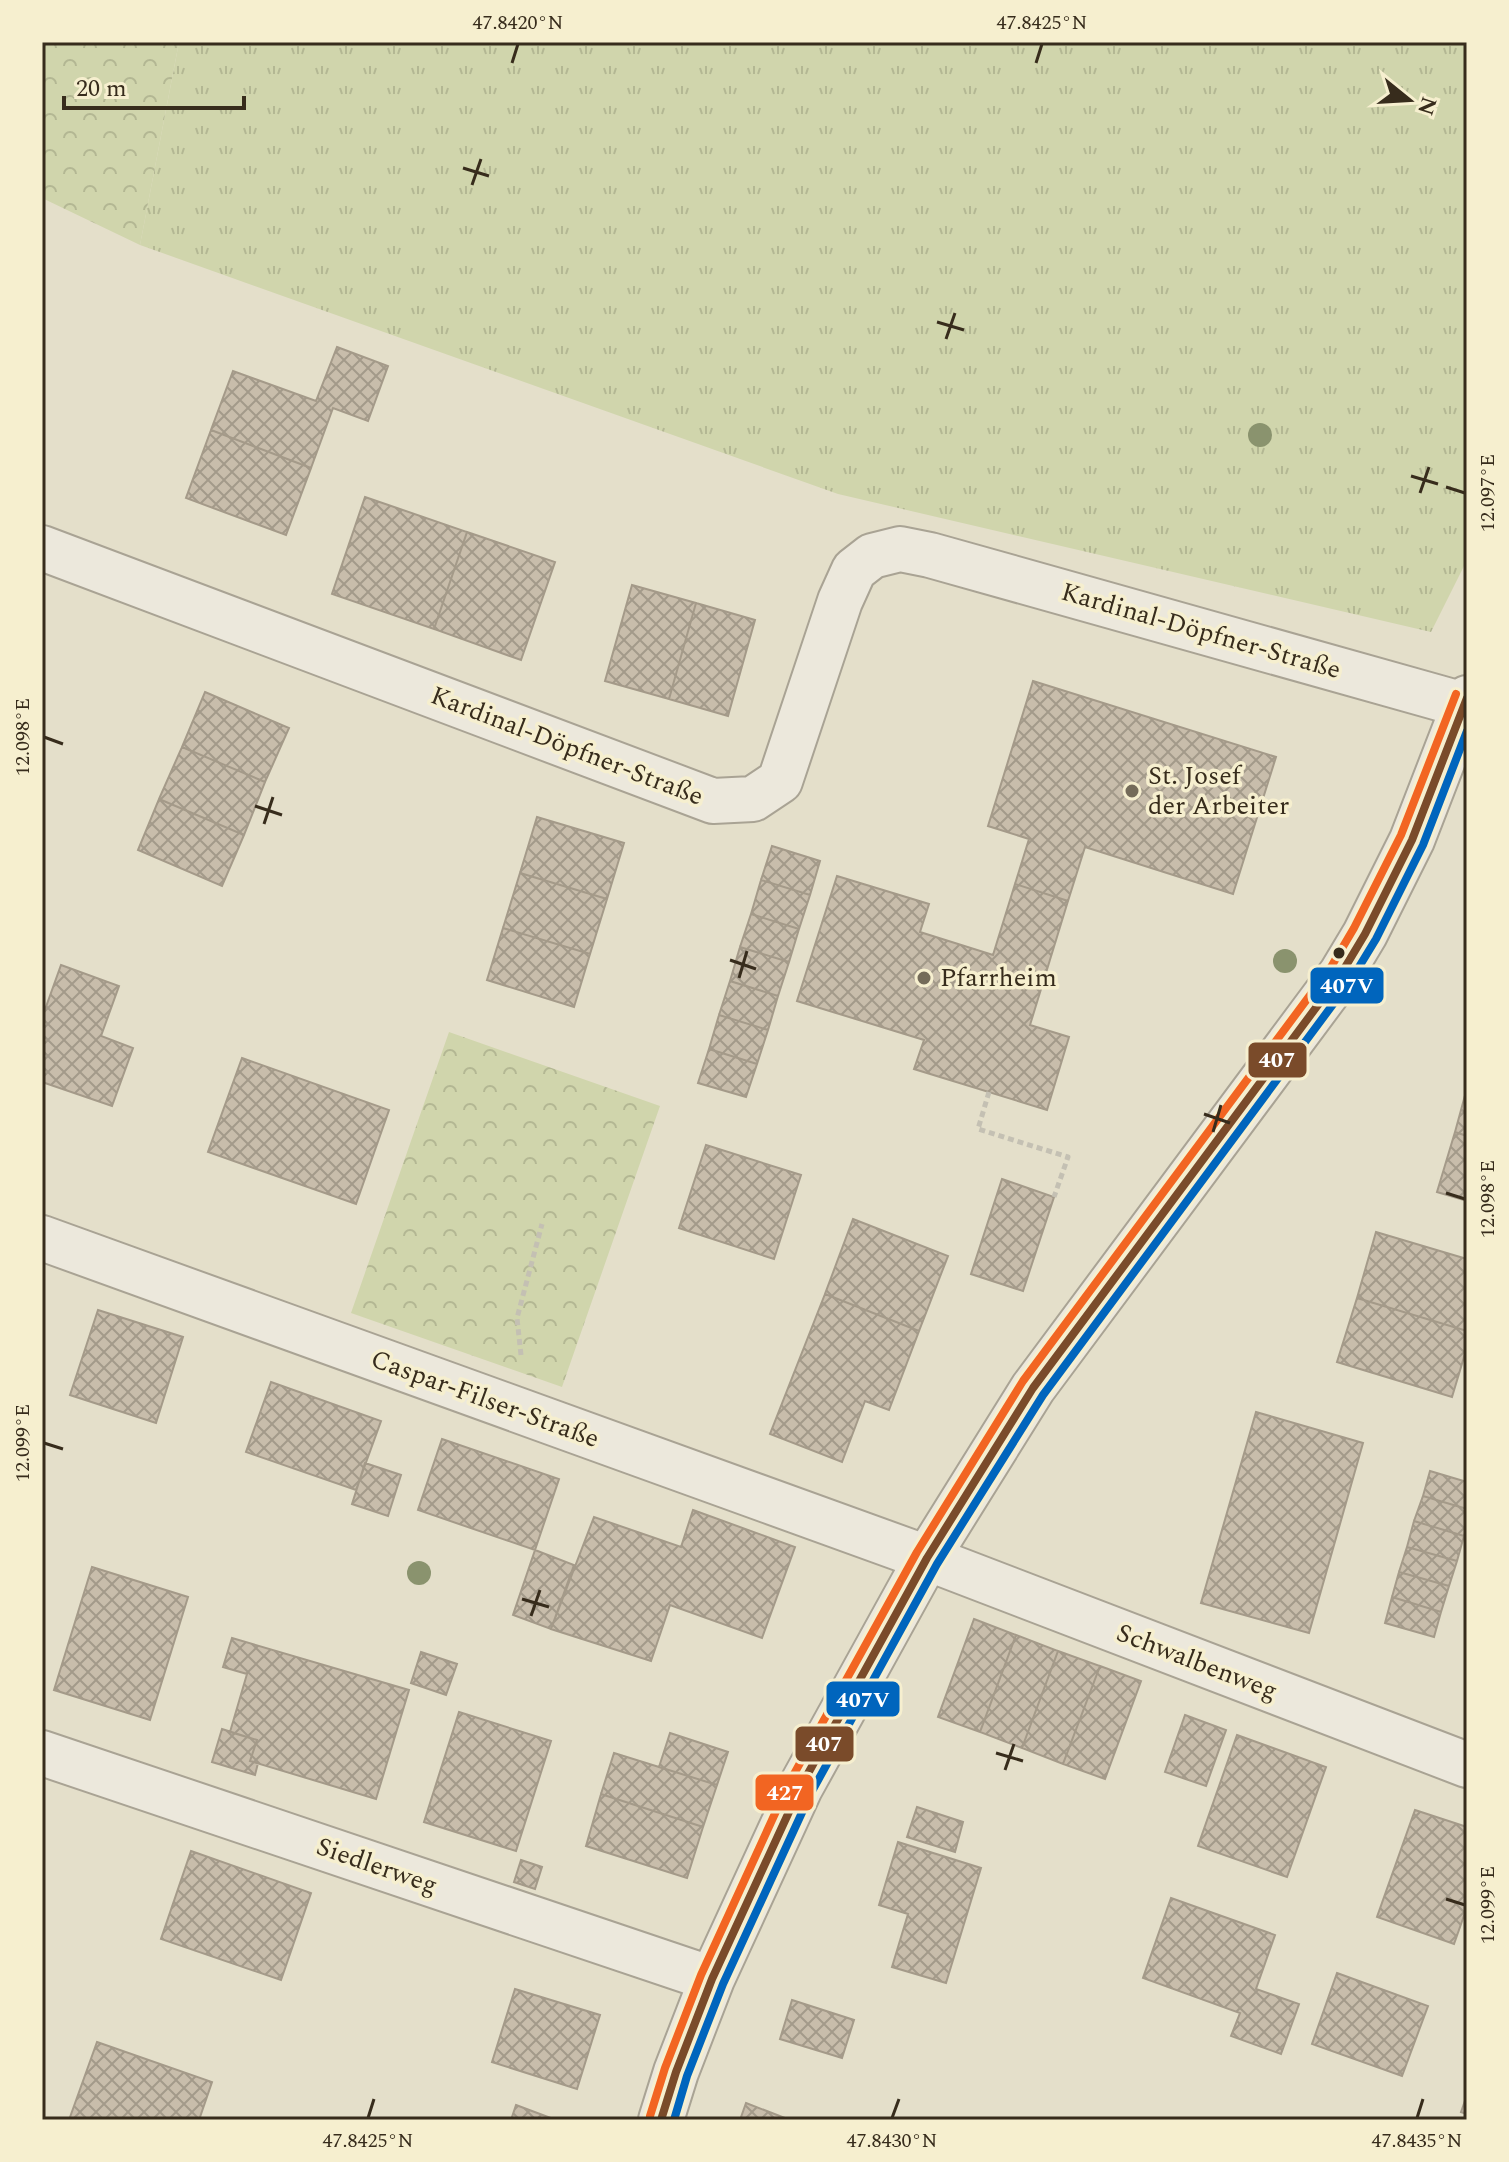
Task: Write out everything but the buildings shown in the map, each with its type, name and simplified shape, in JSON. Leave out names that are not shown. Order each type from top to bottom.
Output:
[{"type":"street","name":"Kardinal-Döpfner-Straße","points":[[42,548],[713,801],[753,799],[780,781],[840,601],[854,570],[872,556],[900,549],[1465,701]]},
{"type":"street","points":[[661,2120],[712,1979],[800,1788],[927,1558],[1033,1388],[1341,974],[1365,934],[1412,840],[1465,701]]},
{"type":"street","name":"Caspar-Filser-Straße","points":[[42,1238],[927,1558]]},
{"type":"street","name":"Schwalbenweg","points":[[927,1558],[1467,1765]]},
{"type":"street","name":"Siedlerweg","points":[[42,1753],[712,1979]]},
{"type":"path","points":[[989,1092],[978,1129],[1068,1157],[1054,1197]]},
{"type":"path","points":[[525,1364],[520,1352],[517,1318],[542,1224]]},
{"type":"green space","points":[[42,42],[179,42],[140,245],[42,198]]},
{"type":"green space","points":[[179,42],[1467,42],[1467,560],[1431,632],[838,494],[140,245]]},
{"type":"green space","points":[[449,1032],[660,1106],[562,1387],[351,1313]]},
{"type":"transit line","name":"427","points":[[650,2116],[701,1975],[789,1783],[917,1552],[1023,1381],[1331,967],[1401,835],[1456,694]]},
{"type":"transit line","name":"407","points":[[661,2120],[712,1979],[800,1788],[927,1558],[1033,1388],[1341,974],[1365,934],[1412,840],[1467,698]]},
{"type":"transit line","name":"407V","points":[[674,2120],[687,2076],[723,1984],[811,1793],[937,1564],[1043,1395],[1351,980],[1376,939],[1423,845],[1467,731]]},
{"type":"place","name":"St. Josef der Arbeiter","points":[[1132,791]]},
{"type":"place","name":"Pfarrheim","points":[[924,978]]}]
